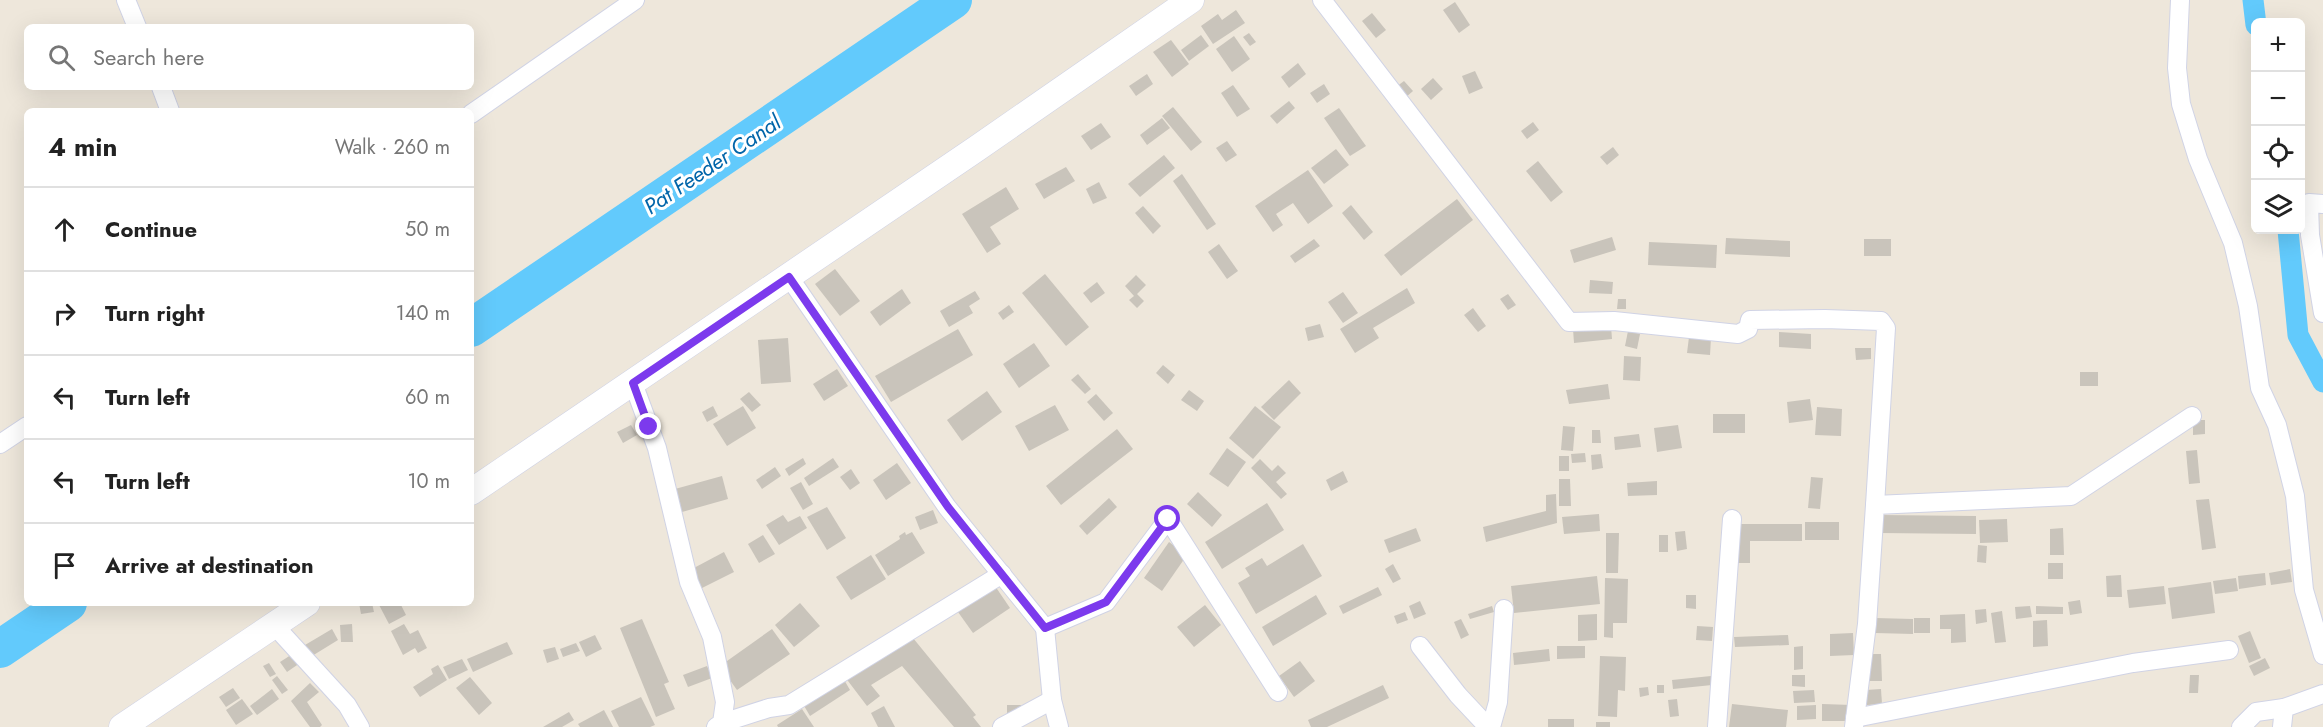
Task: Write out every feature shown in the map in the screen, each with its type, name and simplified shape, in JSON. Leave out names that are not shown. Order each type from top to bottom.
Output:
[{"type":"street","points":[[126,0],[136,24]]},
{"type":"street","points":[[474,112],[634,0]]},
{"type":"street","points":[[474,490],[789,277],[1191,0]]},
{"type":"street","points":[[1322,0],[1569,322],[1614,321],[1738,334],[1748,329],[1750,320],[1881,321],[1886,328],[1875,505],[1867,624],[1855,722],[2133,663],[2229,650]]},
{"type":"street","points":[[2180,0],[2177,68],[2181,104],[2198,159],[2233,243],[2248,306],[2260,387],[2277,425],[2295,496],[2304,590],[2323,656]]},
{"type":"street","points":[[162,90],[169,108]]},
{"type":"street","points":[[2323,204],[2309,203],[2310,235],[2323,313]]},
{"type":"street","points":[[789,277],[948,507],[1045,628],[1052,700],[1059,727]]},
{"type":"street","points":[[633,383],[657,448],[689,582],[712,637],[725,702],[719,725]]},
{"type":"street","points":[[1875,505],[2072,496],[2192,416]]},
{"type":"street","points":[[0,444],[24,428]]},
{"type":"street","points":[[1045,628],[1106,602],[1168,519],[1278,692]]},
{"type":"street","points":[[1717,727],[1732,519]]},
{"type":"street","points":[[719,725],[769,708],[789,705],[1002,574]]},
{"type":"street","points":[[123,727],[302,606]]},
{"type":"street","points":[[1420,646],[1458,695],[1490,727],[1498,702],[1504,609]]},
{"type":"street","points":[[274,625],[347,705],[360,727]]},
{"type":"street","points":[[2241,727],[2256,712],[2284,708],[2323,694]]},
{"type":"street","points":[[1002,727],[1052,700]]},
{"type":"street","points":[[2282,727],[2284,708]]},
{"type":"building","points":[[1455,2],[1470,25],[1459,33],[1443,10]]},
{"type":"building","points":[[1236,10],[1245,23],[1213,44],[1201,26],[1218,14],[1222,20]]},
{"type":"building","points":[[1372,13],[1386,30],[1376,38],[1362,21]]},
{"type":"building","points":[[1249,33],[1256,42],[1250,46],[1243,37]]},
{"type":"building","points":[[1201,35],[1209,46],[1189,61],[1181,50]]},
{"type":"building","points":[[1234,36],[1250,59],[1232,72],[1216,49]]},
{"type":"building","points":[[1171,40],[1189,64],[1172,77],[1153,52]]},
{"type":"building","points":[[1298,63],[1306,74],[1289,88],[1281,77]]},
{"type":"building","points":[[1475,71],[1483,88],[1469,94],[1462,76]]},
{"type":"building","points":[[1147,74],[1153,84],[1136,96],[1129,86]]},
{"type":"building","points":[[1433,78],[1443,89],[1431,100],[1421,89]]},
{"type":"building","points":[[1404,81],[1413,91],[1405,98],[1396,87]]},
{"type":"building","points":[[1324,84],[1330,94],[1317,103],[1310,93]]},
{"type":"building","points":[[1233,85],[1250,109],[1237,117],[1221,93]]},
{"type":"building","points":[[1289,101],[1295,108],[1277,124],[1270,116]]},
{"type":"building","points":[[1173,107],[1202,142],[1191,151],[1162,116]]},
{"type":"building","points":[[1339,108],[1366,146],[1350,156],[1324,118]]},
{"type":"building","points":[[1162,118],[1170,128],[1147,145],[1140,135]]},
{"type":"building","points":[[1533,122],[1539,130],[1527,139],[1521,131]]},
{"type":"building","points":[[1101,123],[1111,137],[1091,150],[1081,136]]},
{"type":"building","points":[[1227,141],[1237,155],[1226,162],[1216,148]]},
{"type":"building","points":[[1613,147],[1619,155],[1607,165],[1600,157]]},
{"type":"building","points":[[1336,149],[1349,165],[1324,184],[1311,168]]},
{"type":"building","points":[[1164,155],[1175,168],[1140,197],[1128,184]]},
{"type":"building","points":[[1538,161],[1563,192],[1551,202],[1526,171]]},
{"type":"building","points":[[1066,167],[1075,181],[1044,199],[1035,184]]},
{"type":"building","points":[[1308,170],[1333,206],[1308,224],[1293,203],[1276,214],[1283,225],[1273,232],[1255,206]]},
{"type":"building","points":[[1182,174],[1216,224],[1207,230],[1173,181]]},
{"type":"building","points":[[1099,182],[1107,198],[1093,204],[1086,189]]},
{"type":"building","points":[[1006,187],[1019,209],[990,227],[1001,244],[987,253],[962,214]]},
{"type":"building","points":[[1457,199],[1473,220],[1401,276],[1384,255]]},
{"type":"building","points":[[1351,205],[1373,232],[1364,240],[1342,213]]},
{"type":"building","points":[[1143,206],[1161,226],[1153,234],[1135,213]]},
{"type":"building","points":[[1612,237],[1616,250],[1574,263],[1570,250]]},
{"type":"building","points":[[1726,238],[1790,241],[1790,257],[1725,254]]},
{"type":"building","points":[[1314,239],[1320,246],[1295,263],[1290,256]]},
{"type":"building","points":[[1864,239],[1891,239],[1891,256],[1864,256]]},
{"type":"building","points":[[1649,242],[1717,245],[1716,268],[1648,265]]},
{"type":"building","points":[[1219,244],[1238,271],[1227,279],[1208,252]]},
{"type":"building","points":[[835,269],[860,301],[840,316],[815,284]]},
{"type":"building","points":[[1045,274],[1089,327],[1066,346],[1022,293]]},
{"type":"building","points":[[1136,275],[1146,285],[1137,294],[1144,301],[1137,308],[1129,300],[1134,296],[1125,286]]},
{"type":"building","points":[[1590,280],[1613,282],[1612,294],[1589,293]]},
{"type":"building","points":[[1097,282],[1105,293],[1091,303],[1083,293]]},
{"type":"building","points":[[1407,288],[1415,303],[1373,328],[1379,338],[1355,353],[1340,329]]},
{"type":"building","points":[[902,289],[911,303],[880,326],[870,312]]},
{"type":"building","points":[[975,291],[980,299],[969,306],[973,313],[949,327],[940,311]]},
{"type":"building","points":[[1343,292],[1358,313],[1343,323],[1328,302]]},
{"type":"building","points":[[1508,294],[1516,305],[1508,310],[1500,299]]},
{"type":"building","points":[[1618,299],[1626,299],[1626,309],[1617,309]]},
{"type":"building","points":[[1009,305],[1014,312],[1003,320],[998,313]]},
{"type":"building","points":[[1473,308],[1486,326],[1478,332],[1464,315]]},
{"type":"building","points":[[1320,324],[1324,337],[1308,341],[1305,328]]},
{"type":"building","points":[[1611,326],[1612,339],[1574,343],[1573,329]]},
{"type":"building","points":[[958,329],[973,355],[891,402],[875,376]]},
{"type":"building","points":[[1628,331],[1640,334],[1637,349],[1625,346]]},
{"type":"building","points":[[1779,332],[1811,334],[1811,349],[1779,347]]},
{"type":"building","points":[[1689,337],[1711,338],[1710,355],[1687,353]]},
{"type":"building","points":[[788,338],[791,382],[761,384],[758,340]]},
{"type":"building","points":[[1034,343],[1050,366],[1019,388],[1003,364]]},
{"type":"building","points":[[1855,348],[1871,348],[1871,359],[1856,360]]},
{"type":"building","points":[[1624,356],[1641,357],[1640,381],[1623,380]]},
{"type":"building","points":[[1163,365],[1175,375],[1168,384],[1156,373]]},
{"type":"building","points":[[837,369],[848,386],[824,401],[813,384]]},
{"type":"building","points":[[2080,372],[2098,372],[2098,386],[2080,386]]},
{"type":"building","points":[[1078,374],[1091,389],[1085,394],[1071,380]]},
{"type":"building","points":[[1289,380],[1301,393],[1274,420],[1261,407]]},
{"type":"building","points":[[1608,384],[1610,399],[1569,404],[1566,390]]},
{"type":"building","points":[[1189,390],[1204,401],[1197,411],[1181,400]]},
{"type":"building","points":[[987,391],[1002,412],[962,441],[947,420]]},
{"type":"building","points":[[749,392],[761,405],[752,412],[740,399]]},
{"type":"building","points":[[1096,394],[1113,413],[1104,421],[1087,402]]},
{"type":"building","points":[[1810,399],[1813,420],[1789,423],[1787,402]]},
{"type":"building","points":[[1055,405],[1069,430],[1029,451],[1015,426]]},
{"type":"building","points":[[713,406],[718,416],[707,422],[702,412]]},
{"type":"building","points":[[743,406],[756,428],[727,446],[713,424]]},
{"type":"building","points":[[1255,406],[1281,427],[1253,459],[1229,438]]},
{"type":"building","points":[[1817,407],[1842,409],[1841,436],[1815,435]]},
{"type":"building","points":[[1713,414],[1745,414],[1745,433],[1713,433]]},
{"type":"building","points":[[2193,420],[2205,420],[2205,434],[2193,435]]},
{"type":"building","points":[[631,425],[637,435],[623,443],[617,432]]},
{"type":"building","points":[[1678,425],[1682,448],[1657,452],[1654,428]]},
{"type":"building","points":[[1563,426],[1575,427],[1573,451],[1561,450]]},
{"type":"building","points":[[1117,429],[1133,449],[1061,505],[1046,486]]},
{"type":"building","points":[[1592,430],[1600,430],[1601,443],[1592,443]]},
{"type":"building","points":[[1639,434],[1641,447],[1615,450],[1614,437]]},
{"type":"building","points":[[1227,448],[1246,462],[1228,487],[1209,474]]},
{"type":"building","points":[[2197,450],[2200,483],[2189,484],[2186,451]]},
{"type":"building","points":[[1585,453],[1586,462],[1572,463],[1571,454]]},
{"type":"building","points":[[1601,454],[1603,468],[1592,470],[1591,455]]},
{"type":"building","points":[[1559,456],[1569,456],[1569,471],[1559,471]]},
{"type":"building","points":[[803,458],[806,464],[789,476],[785,469]]},
{"type":"building","points":[[833,458],[839,467],[809,486],[804,478]]},
{"type":"building","points":[[1260,459],[1272,471],[1278,465],[1286,473],[1276,482],[1287,494],[1281,499],[1251,468]]},
{"type":"building","points":[[897,463],[911,483],[886,500],[873,480]]},
{"type":"building","points":[[775,467],[781,476],[762,489],[756,480]]},
{"type":"building","points":[[851,469],[860,483],[850,490],[840,477]]},
{"type":"building","points":[[1343,471],[1348,482],[1331,491],[1326,480]]},
{"type":"building","points":[[722,476],[728,499],[682,512],[675,489]]},
{"type":"building","points":[[1811,477],[1823,478],[1820,509],[1808,508]]},
{"type":"building","points":[[1559,479],[1570,479],[1571,506],[1559,506]]},
{"type":"building","points":[[1657,481],[1657,495],[1628,496],[1627,483]]},
{"type":"building","points":[[801,482],[813,504],[803,510],[790,488]]},
{"type":"building","points":[[1198,492],[1222,515],[1212,527],[1187,504]]},
{"type":"building","points":[[1556,494],[1557,523],[1486,542],[1483,527],[1546,511],[1546,495]]},
{"type":"building","points":[[1109,498],[1117,507],[1087,535],[1079,526]]},
{"type":"building","points":[[2209,499],[2216,548],[2202,550],[2196,500]]},
{"type":"building","points":[[1267,503],[1284,530],[1222,569],[1205,542]]},
{"type":"building","points":[[827,507],[846,538],[827,550],[807,517]]},
{"type":"building","points":[[933,510],[938,523],[920,530],[915,517]]},
{"type":"building","points":[[1599,514],[1600,531],[1564,534],[1562,517]]},
{"type":"building","points":[[783,515],[788,522],[800,516],[807,528],[779,545],[766,525]]},
{"type":"building","points":[[1880,515],[1976,516],[1976,534],[1880,533]]},
{"type":"building","points":[[2007,519],[2008,542],[1980,543],[1979,520]]},
{"type":"building","points":[[1805,522],[1839,522],[1839,540],[1805,540]]},
{"type":"building","points":[[1737,524],[1802,524],[1802,541],[1750,541],[1750,563],[1737,563]]},
{"type":"building","points":[[1416,528],[1421,541],[1389,553],[1384,540]]},
{"type":"building","points":[[2063,528],[2064,555],[2050,555],[2050,529]]},
{"type":"building","points":[[1685,531],[1687,549],[1677,551],[1675,532]]},
{"type":"building","points":[[905,532],[906,535],[912,532],[925,553],[888,576],[875,555],[900,539],[899,536]]},
{"type":"building","points":[[1606,533],[1619,533],[1618,573],[1606,573]]},
{"type":"building","points":[[763,535],[775,554],[759,563],[748,544]]},
{"type":"building","points":[[1659,535],[1668,535],[1668,552],[1659,552]]},
{"type":"building","points":[[1169,542],[1187,555],[1162,591],[1144,578]]},
{"type":"building","points":[[1303,544],[1322,576],[1256,614],[1238,583],[1250,576],[1245,568],[1262,558],[1267,566]]},
{"type":"building","points":[[1978,545],[1987,546],[1986,563],[1977,562]]},
{"type":"building","points":[[724,552],[734,572],[702,588],[692,569]]},
{"type":"building","points":[[871,555],[886,579],[851,600],[836,577]]},
{"type":"building","points":[[2048,563],[2063,563],[2063,579],[2048,579]]},
{"type":"building","points":[[1393,564],[1401,579],[1393,583],[1385,569]]},
{"type":"building","points":[[2290,569],[2292,582],[2271,585],[2269,573]]},
{"type":"building","points":[[2265,573],[2266,585],[2239,589],[2238,576]]},
{"type":"building","points":[[2121,575],[2122,597],[2107,597],[2106,576]]},
{"type":"building","points":[[1597,576],[1600,604],[1514,613],[1511,586]]},
{"type":"building","points":[[1605,578],[1628,579],[1627,623],[1613,623],[1613,638],[1604,637]]},
{"type":"building","points":[[2236,578],[2238,591],[2215,594],[2213,581]]},
{"type":"building","points":[[2211,582],[2215,613],[2172,619],[2168,588]]},
{"type":"building","points":[[995,586],[1010,608],[973,633],[958,612]]},
{"type":"building","points":[[2164,586],[2166,604],[2129,608],[2127,590]]},
{"type":"building","points":[[1378,587],[1382,595],[1343,614],[1339,606]]},
{"type":"building","points":[[1316,595],[1327,614],[1273,646],[1262,627]]},
{"type":"building","points":[[1686,595],[1696,595],[1696,609],[1686,608]]},
{"type":"building","points":[[2080,600],[2082,613],[2070,615],[2068,602]]},
{"type":"building","points":[[1420,601],[1426,614],[1414,619],[1409,606]]},
{"type":"building","points":[[800,603],[820,626],[794,647],[775,625]]},
{"type":"building","points":[[1205,605],[1221,625],[1194,647],[1177,627]]},
{"type":"building","points":[[360,606],[373,606],[374,612],[361,614]]},
{"type":"building","points":[[380,606],[402,606],[406,615],[389,624]]},
{"type":"building","points":[[1492,606],[1494,612],[1470,619],[1468,614]]},
{"type":"building","points":[[2030,606],[2032,617],[2016,619],[2015,607]]},
{"type":"building","points":[[2036,606],[2063,607],[2063,614],[2036,614]]},
{"type":"building","points":[[1986,609],[1987,622],[1976,624],[1975,610]]},
{"type":"building","points":[[2002,611],[2006,642],[1995,643],[1991,613]]},
{"type":"building","points":[[1405,612],[1408,620],[1397,624],[1394,616]]},
{"type":"building","points":[[1597,614],[1597,640],[1578,641],[1578,615]]},
{"type":"building","points":[[1965,614],[1966,642],[1951,643],[1951,629],[1940,629],[1940,615]]},
{"type":"building","points":[[1875,618],[1913,619],[1913,634],[1875,633]]},
{"type":"building","points":[[1914,618],[1930,618],[1930,633],[1914,633]]},
{"type":"building","points":[[642,619],[669,682],[664,684],[675,709],[656,717],[620,628]]},
{"type":"building","points":[[1461,619],[1469,635],[1461,639],[1454,622]]},
{"type":"building","points":[[2047,620],[2048,646],[2033,647],[2033,621]]},
{"type":"building","points":[[352,624],[353,642],[341,642],[340,625]]},
{"type":"building","points":[[404,624],[410,634],[418,630],[427,648],[418,653],[415,648],[403,655],[391,631]]},
{"type":"building","points":[[1697,626],[1713,627],[1712,641],[1696,640]]},
{"type":"building","points":[[332,629],[338,640],[312,656],[305,645]]},
{"type":"building","points":[[772,629],[790,654],[737,690],[720,666]]},
{"type":"building","points":[[2250,631],[2261,658],[2249,663],[2238,636]]},
{"type":"building","points":[[1853,633],[1854,655],[1830,656],[1830,634]]},
{"type":"building","points":[[595,635],[602,649],[586,657],[579,642]]},
{"type":"building","points":[[1788,635],[1789,645],[1735,647],[1734,637]]},
{"type":"building","points":[[913,638],[976,715],[973,717],[981,727],[954,727],[902,666],[871,685],[880,696],[867,706],[845,677]]},
{"type":"building","points":[[507,642],[513,654],[473,672],[467,659]]},
{"type":"building","points":[[576,643],[580,651],[563,657],[560,649]]},
{"type":"building","points":[[1557,646],[1585,646],[1585,658],[1557,659]]},
{"type":"building","points":[[1803,646],[1803,669],[1794,670],[1794,647]]},
{"type":"building","points":[[555,647],[559,659],[547,663],[543,650]]},
{"type":"building","points":[[1549,649],[1550,661],[1514,665],[1513,653]]},
{"type":"building","points":[[294,653],[300,663],[287,672],[280,662]]},
{"type":"building","points":[[1868,654],[1881,654],[1882,681],[1868,681]]},
{"type":"building","points":[[1600,656],[1626,657],[1625,691],[1618,690],[1617,717],[1598,716]]},
{"type":"building","points":[[2265,658],[2270,668],[2254,676],[2249,666]]},
{"type":"building","points":[[462,659],[468,670],[449,679],[443,667]]},
{"type":"building","points":[[1300,661],[1315,681],[1294,697],[1279,676]]},
{"type":"building","points":[[269,663],[276,674],[270,677],[263,666]]},
{"type":"building","points":[[438,665],[447,680],[420,697],[413,687],[433,674],[431,669]]},
{"type":"building","points":[[707,666],[712,678],[688,687],[683,675]]},
{"type":"building","points":[[1792,675],[1805,675],[1805,687],[1792,686]]},
{"type":"building","points":[[2190,675],[2199,675],[2198,693],[2189,693]]},
{"type":"building","points":[[277,676],[288,690],[282,694],[272,680]]},
{"type":"building","points":[[1711,676],[1712,685],[1673,689],[1672,680]]},
{"type":"building","points":[[470,677],[492,703],[479,715],[456,688]]},
{"type":"building","points":[[843,678],[850,690],[810,716],[803,704]]},
{"type":"building","points":[[310,683],[319,692],[307,702],[322,725],[320,727],[310,727],[291,701]]},
{"type":"building","points":[[1383,685],[1389,698],[1327,727],[1311,727],[1308,720]]},
{"type":"building","points":[[1657,685],[1664,685],[1664,693],[1657,693]]},
{"type":"building","points":[[1648,687],[1649,695],[1640,697],[1639,688]]},
{"type":"building","points":[[233,688],[240,698],[226,707],[219,697]]},
{"type":"building","points":[[272,689],[279,699],[257,715],[250,706]]},
{"type":"building","points":[[1881,689],[1882,704],[1867,705],[1866,690]]},
{"type":"building","points":[[1814,690],[1815,702],[1794,703],[1793,691]]},
{"type":"building","points":[[641,697],[655,725],[619,727],[611,711]]},
{"type":"building","points":[[242,699],[253,714],[236,725],[226,710]]},
{"type":"building","points":[[1677,699],[1679,716],[1670,717],[1668,700]]},
{"type":"building","points":[[1732,704],[1788,710],[1786,727],[1729,727]]},
{"type":"building","points":[[1822,704],[1852,705],[1852,721],[1822,721]]},
{"type":"building","points":[[1007,705],[1021,705],[1021,715],[1007,715]]},
{"type":"building","points":[[1816,705],[1816,719],[1797,720],[1797,706]]},
{"type":"building","points":[[884,706],[895,727],[878,727],[871,713]]},
{"type":"building","points":[[802,709],[814,727],[778,727],[777,725]]},
{"type":"building","points":[[604,710],[613,727],[580,727],[578,724]]},
{"type":"building","points":[[569,712],[574,720],[562,727],[543,727]]},
{"type":"building","points":[[1548,719],[1574,719],[1574,727],[1548,727]]},
{"type":"building","points":[[1596,722],[1610,722],[1610,727],[1596,727]]},
{"type":"waterway","name":"Pat Feeder Canal","points":[[474,326],[953,0]]},
{"type":"waterway","points":[[2253,0],[2255,18]]},
{"type":"waterway","points":[[2288,234],[2298,335],[2323,382]]},
{"type":"waterway","name":"Pat Feeder Canal","points":[[0,649],[64,606]]},
{"type":"route","points":[[649,427],[633,383],[789,277],[948,507],[1045,628],[1106,602],[1168,519]]}]
